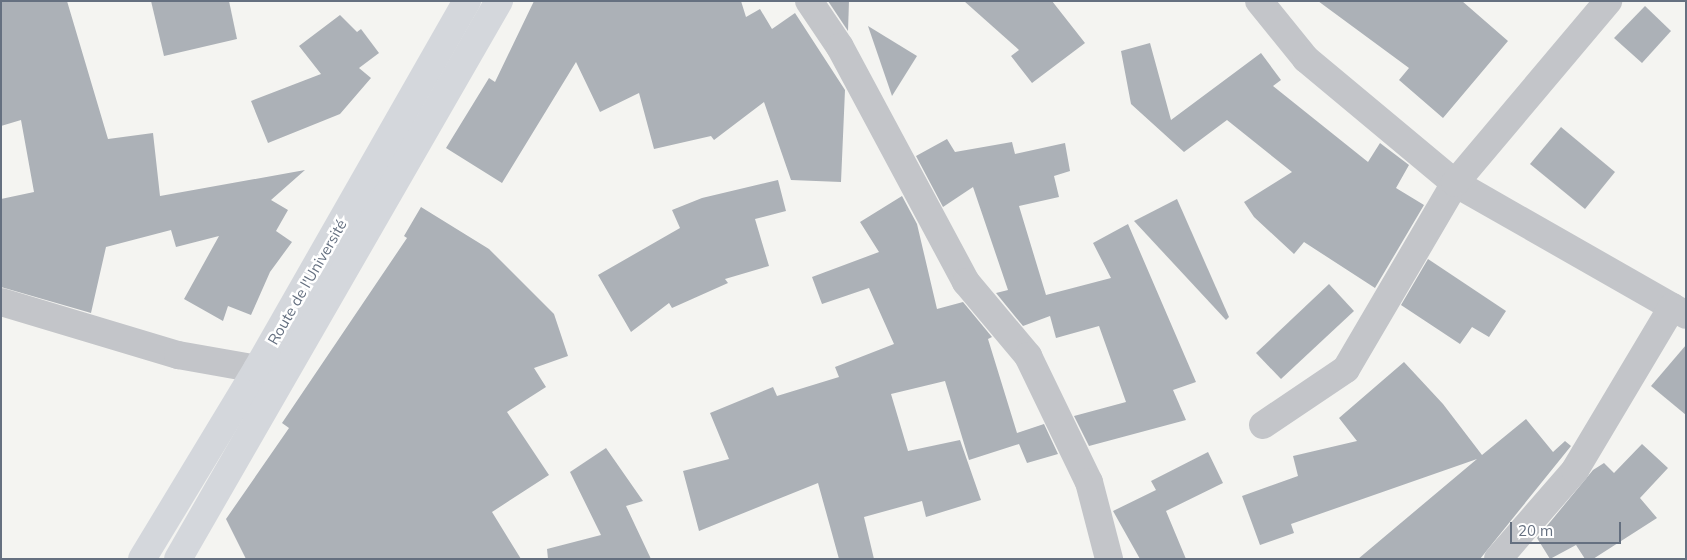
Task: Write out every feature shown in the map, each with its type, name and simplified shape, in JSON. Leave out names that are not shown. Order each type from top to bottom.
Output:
[{"type":"main road","name":"Route de l'Université","points":[[142,559],[257,369],[467,1]]},
{"type":"main road","name":"Route de l'Université","points":[[178,559],[499,1]]},
{"type":"street","points":[[1259,1],[1306,59],[1455,183],[1679,311],[1575,470],[1498,559]]},
{"type":"street","points":[[1263,425],[1346,369],[1455,183],[1608,1]]},
{"type":"street","points":[[810,2],[840,46],[966,282],[1028,356],[1089,482],[1109,559]]},
{"type":"street","points":[[1,302],[178,356],[257,369]]},
{"type":"building","points":[[1,1],[67,1],[108,139],[153,133],[160,196],[305,170],[271,200],[288,210],[276,231],[292,242],[270,272],[251,315],[228,306],[223,321],[184,299],[219,236],[176,247],[171,230],[106,247],[91,313],[1,287],[1,199],[34,192],[21,120],[1,126]]},
{"type":"building","points":[[151,1],[229,1],[237,39],[164,56]]},
{"type":"building","points":[[534,1],[741,1],[746,17],[760,9],[772,29],[795,13],[845,90],[841,182],[791,180],[764,102],[714,140],[711,136],[654,149],[639,93],[600,112],[576,62],[502,183],[446,148],[489,78],[495,82]]},
{"type":"building","points":[[828,1],[849,1],[848,31]]},
{"type":"building","points":[[964,1],[1052,1],[1085,43],[1032,83],[1011,56],[1019,50]]},
{"type":"building","points":[[1318,1],[1462,1],[1508,41],[1443,118],[1399,80],[1409,68]]},
{"type":"building","points":[[1645,6],[1671,31],[1642,63],[1614,38]]},
{"type":"building","points":[[340,15],[357,32],[361,29],[379,53],[359,68],[371,78],[340,114],[268,143],[251,101],[321,74],[299,46]]},
{"type":"building","points":[[868,26],[917,56],[892,96]]},
{"type":"building","points":[[1150,43],[1171,120],[1261,53],[1281,80],[1273,86],[1368,162],[1380,143],[1409,165],[1396,188],[1424,205],[1375,288],[1304,242],[1294,254],[1254,217],[1244,202],[1292,172],[1227,120],[1184,152],[1131,104],[1121,51]]},
{"type":"building","points":[[1561,127],[1615,172],[1585,209],[1530,164]]},
{"type":"building","points":[[947,139],[955,152],[1012,142],[1015,154],[1065,143],[1070,171],[1054,176],[1059,197],[1019,206],[1046,295],[1111,278],[1093,243],[1128,224],[1196,382],[1173,390],[1186,420],[1089,446],[1074,416],[1126,402],[1099,326],[1056,338],[1050,316],[1023,326],[996,293],[1008,290],[973,187],[943,207],[916,156]]},
{"type":"building","points":[[778,180],[786,211],[755,219],[769,266],[725,279],[728,283],[672,308],[669,303],[631,332],[598,275],[680,228],[672,210],[702,198]]},
{"type":"building","points":[[902,196],[917,224],[937,309],[963,302],[992,337],[988,339],[1017,433],[1044,424],[1058,454],[1027,463],[1019,444],[969,460],[945,381],[891,394],[908,451],[960,440],[981,500],[926,517],[922,501],[864,517],[874,559],[839,559],[818,483],[699,531],[683,471],[729,459],[710,413],[773,387],[777,396],[839,377],[835,367],[894,344],[869,288],[822,304],[812,277],[879,252],[860,222]]},
{"type":"building","points":[[1177,199],[1229,317],[1226,320],[1134,221]]},
{"type":"building","points":[[421,207],[489,249],[554,314],[568,356],[534,368],[546,387],[507,412],[549,475],[492,512],[521,559],[246,559],[226,519],[289,428],[282,423],[407,238],[404,236]]},
{"type":"building","points":[[1428,259],[1506,311],[1489,337],[1472,327],[1460,344],[1401,305]]},
{"type":"building","points":[[1329,284],[1354,311],[1281,379],[1256,353]]},
{"type":"building","points":[[1686,345],[1686,415],[1651,386]]},
{"type":"building","points":[[1404,362],[1443,404],[1482,455],[1526,419],[1553,452],[1565,441],[1571,446],[1480,559],[1358,559],[1477,459],[1291,524],[1294,533],[1260,545],[1242,496],[1298,476],[1293,456],[1357,441],[1339,418]]},
{"type":"building","points":[[1642,444],[1668,468],[1640,498],[1657,518],[1593,559],[1585,559],[1576,545],[1550,559],[1537,538],[1593,470],[1604,463],[1614,473]]},
{"type":"building","points":[[606,448],[643,501],[626,506],[651,559],[548,559],[547,549],[601,535],[570,472]]},
{"type":"building","points":[[1208,452],[1223,483],[1166,511],[1186,559],[1140,559],[1113,511],[1156,490],[1151,481]]}]
